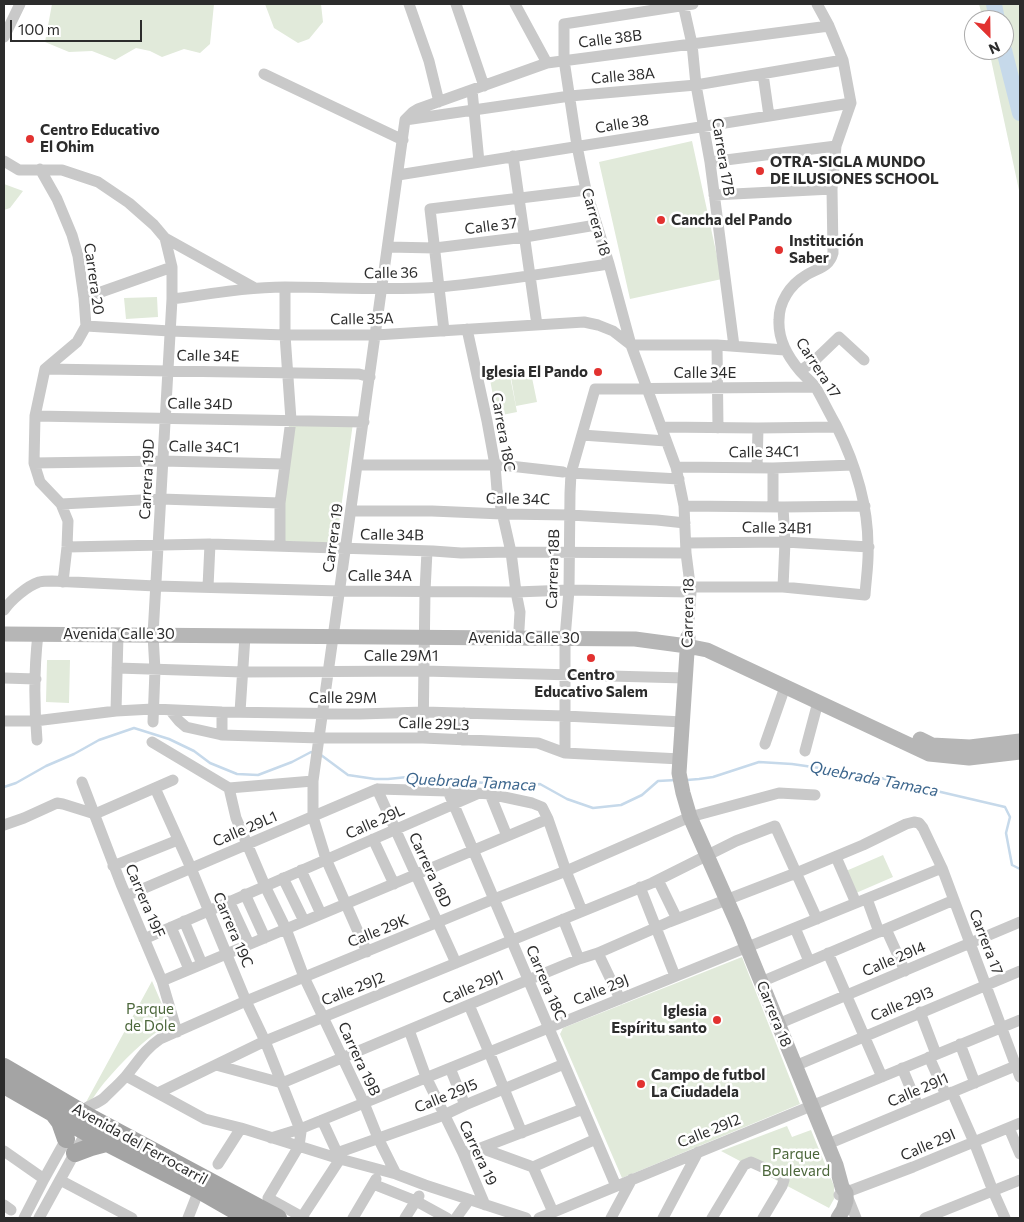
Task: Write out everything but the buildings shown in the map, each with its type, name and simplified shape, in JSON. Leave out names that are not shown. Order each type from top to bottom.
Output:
[{"type":"main road","name":"Avenida Calle 30","points":[[4,624],[245,636],[334,632]]},
{"type":"main road","name":"Avenida Calle 30","points":[[424,633],[519,629],[566,634]]},
{"type":"main road","name":"Avenida Calle 30","points":[[4,634],[118,635],[153,630],[566,634],[636,630],[688,641],[710,642],[932,745],[970,747],[1020,741]]},
{"type":"main road","name":"Avenida Calle 30","points":[[688,641],[929,754],[969,758],[1020,752]]},
{"type":"main road","name":"Carrera 18","points":[[688,641],[680,766],[683,793],[690,817],[747,947],[828,1144],[843,1192]]},
{"type":"main road","name":"Avenida del Ferrocarril","points":[[4,1067],[106,1143],[199,1190],[248,1218]]},
{"type":"main road","name":"Avenida del Ferrocarril","points":[[4,1084],[54,1113],[278,1218]]},
{"type":"main road","points":[[82,1126],[91,1147],[106,1143]]},
{"type":"main road","points":[[827,1218],[843,1192]]},
{"type":"main road","points":[[838,1218],[846,1201],[843,1192]]},
{"type":"street","points":[[4,38],[20,4]]},
{"type":"street","points":[[409,4],[429,61],[439,102]]},
{"type":"street","points":[[456,4],[478,88],[474,110],[479,162]]},
{"type":"street","points":[[515,4],[547,63]]},
{"type":"street","points":[[635,8],[686,4]]},
{"type":"street","name":"Carrera 17B","points":[[686,4],[696,85],[710,162],[734,346]]},
{"type":"street","name":"Carrera 17","points":[[783,587],[865,595],[868,546],[865,506],[854,465],[815,388],[785,350],[778,320],[781,304],[786,295],[804,276],[827,265],[834,253],[832,189],[836,146],[851,102],[843,60],[829,26],[817,4]]},
{"type":"street","name":"Carrera 18","points":[[635,8],[564,24],[564,60],[577,146],[586,190],[631,345],[679,479],[684,506],[686,548],[691,589],[688,641]]},
{"type":"street","name":"Calle 38B","points":[[406,120],[418,109],[547,63],[829,26]]},
{"type":"street","name":"Calle 38A","points":[[406,120],[570,96],[696,85],[843,60]]},
{"type":"street","points":[[264,74],[403,140]]},
{"type":"street","points":[[763,74],[768,116]]},
{"type":"street","name":"Calle 38","points":[[398,175],[851,102]]},
{"type":"street","name":"Carrera 19","points":[[367,952],[326,859],[313,817],[313,781],[406,120]]},
{"type":"street","points":[[710,162],[836,146]]},
{"type":"street","points":[[513,156],[537,325]]},
{"type":"street","points":[[4,161],[20,170],[62,170],[98,182],[129,203],[165,238],[255,288]]},
{"type":"street","name":"Carrera 20","points":[[40,170],[57,199],[72,235],[78,256],[86,326],[77,342],[45,369]]},
{"type":"street","points":[[714,195],[832,189]]},
{"type":"street","points":[[444,331],[430,209],[586,190]]},
{"type":"street","name":"Calle 37","points":[[388,247],[435,248],[596,225]]},
{"type":"street","name":"Carrera 19D","points":[[153,722],[155,670],[153,630],[172,299],[172,268],[165,238]]},
{"type":"street","name":"Calle 36","points":[[172,299],[255,288],[382,289],[439,287],[609,264]]},
{"type":"street","points":[[84,298],[172,268]]},
{"type":"street","points":[[280,546],[280,502],[291,420],[285,335],[285,287]]},
{"type":"street","name":"Calle 35A","points":[[86,326],[285,335],[376,335],[584,322],[613,330],[631,345]]},
{"type":"street","name":"Carrera 18C","points":[[467,329],[487,421],[495,465],[497,490],[511,552],[520,612],[519,629]]},
{"type":"street","points":[[800,370],[814,361],[839,337],[864,360]]},
{"type":"street","points":[[631,345],[734,346],[785,350]]},
{"type":"street","points":[[717,346],[718,428]]},
{"type":"street","points":[[45,369],[35,416],[34,463],[40,482],[61,504],[68,521],[63,582]]},
{"type":"street","name":"Calle 34E","points":[[45,369],[287,372],[359,374],[370,377]]},
{"type":"street","name":"Calle 34E","points":[[595,389],[815,388]]},
{"type":"street","name":"Carrera 18B","points":[[566,753],[565,675],[570,552],[567,473],[582,435],[595,389]]},
{"type":"street","name":"Calle 34D","points":[[35,416],[364,422]]},
{"type":"street","points":[[661,427],[836,427]]},
{"type":"street","points":[[757,468],[758,428]]},
{"type":"street","points":[[582,435],[666,441]]},
{"type":"street","name":"Calle 34C1","points":[[34,463],[163,461],[284,464]]},
{"type":"street","points":[[358,465],[495,465],[567,473],[679,479]]},
{"type":"street","name":"Calle 34C1","points":[[676,467],[773,468],[854,465]]},
{"type":"street","points":[[691,589],[783,587],[784,542],[773,468]]},
{"type":"street","points":[[61,504],[161,499],[280,502]]},
{"type":"street","points":[[684,506],[865,506]]},
{"type":"street","name":"Calle 34C","points":[[351,511],[570,515],[684,522]]},
{"type":"street","name":"Calle 34B1","points":[[686,548],[784,542],[868,546]]},
{"type":"street","points":[[208,587],[210,544]]},
{"type":"street","name":"Calle 34B","points":[[67,547],[210,544],[461,553],[686,548]]},
{"type":"street","points":[[423,738],[427,551]]},
{"type":"street","name":"Calle 34A","points":[[4,610],[16,597],[39,582],[52,581],[340,591],[516,592],[691,589]]},
{"type":"street","points":[[37,740],[36,648],[38,634]]},
{"type":"street","points":[[116,711],[118,635]]},
{"type":"street","points":[[240,712],[245,636]]},
{"type":"street","name":"Calle 29M1","points":[[117,668],[243,672],[424,671],[685,678]]},
{"type":"street","points":[[4,678],[36,679]]},
{"type":"street","points":[[765,744],[785,687]]},
{"type":"street","points":[[805,751],[818,702]]},
{"type":"street","name":"Calle 29M","points":[[4,721],[36,721],[116,711],[153,709],[360,714],[424,712],[566,716],[682,722]]},
{"type":"street","name":"Calle 29L3","points":[[170,710],[186,727],[222,735],[319,742],[423,738],[538,743],[566,753],[680,766]]},
{"type":"street","points":[[222,712],[222,735]]},
{"type":"street","points":[[462,740],[464,713]]},
{"type":"street","points":[[152,742],[229,788],[313,781]]},
{"type":"street","points":[[4,825],[57,803],[95,814],[173,780]]},
{"type":"street","name":"Carrera 19F","points":[[82,782],[126,896],[162,981],[177,1032]]},
{"type":"street","name":"Carrera 19C","points":[[155,788],[282,1083],[300,1129],[299,1146]]},
{"type":"street","name":"Carrera 19B","points":[[229,788],[236,818],[286,929],[304,977],[396,1174]]},
{"type":"street","points":[[377,789],[484,793],[532,803],[542,807],[582,911]]},
{"type":"street","name":"Calle 29L1","points":[[126,896],[377,789]]},
{"type":"street","name":"Carrera 18D","points":[[377,789],[456,963]]},
{"type":"street","name":"Carrera 18C","points":[[448,791],[616,1186]]},
{"type":"street","points":[[484,793],[508,836]]},
{"type":"street","name":"Calle 29L","points":[[144,939],[453,804],[484,793]]},
{"type":"street","points":[[690,817],[780,793],[815,795]]},
{"type":"street","name":"Calle 29K","points":[[82,1126],[150,1047],[160,1039],[304,977],[566,871],[690,817]]},
{"type":"street","points":[[162,981],[548,819]]},
{"type":"street","name":"Carrera 17","points":[[917,822],[923,828],[942,868],[1018,1065],[1020,1077]]},
{"type":"street","name":"Calle 29J1","points":[[282,1083],[677,919],[836,857],[906,824],[917,822]]},
{"type":"street","name":"Calle 29J2","points":[[158,1093],[265,1041],[640,888],[736,841],[775,826],[796,873]]},
{"type":"street","points":[[373,839],[394,884]]},
{"type":"street","points":[[114,866],[178,840]]},
{"type":"street","points":[[836,857],[856,903]]},
{"type":"street","name":"Calle 29J","points":[[271,1138],[300,1129],[942,868]]},
{"type":"street","points":[[301,870],[321,914]]},
{"type":"street","points":[[796,873],[817,919]]},
{"type":"street","points":[[283,878],[304,921]]},
{"type":"street","points":[[658,880],[677,919]]},
{"type":"street","points":[[640,888],[676,976]]},
{"type":"street","points":[[245,894],[265,938]]},
{"type":"street","points":[[867,899],[905,971]]},
{"type":"street","points":[[761,982],[954,900]]},
{"type":"street","points":[[229,901],[249,944]]},
{"type":"street","points":[[563,919],[579,960]]},
{"type":"street","points":[[184,921],[202,964]]},
{"type":"street","name":"Calle 29I4","points":[[778,1024],[1020,922]]},
{"type":"street","points":[[171,927],[189,970]]},
{"type":"street","points":[[795,928],[809,961]]},
{"type":"street","points":[[598,953],[620,999]]},
{"type":"street","points":[[828,953],[882,1076]]},
{"type":"street","name":"Calle 29I3","points":[[795,1066],[1020,970]]},
{"type":"street","points":[[469,1005],[522,1133]]},
{"type":"street","points":[[920,1012],[933,1056],[974,1142],[993,1191],[1006,1218]]},
{"type":"street","name":"Calle 29I2","points":[[553,1212],[1020,1020]]},
{"type":"street","name":"Carrera 19","points":[[409,1030],[426,1077],[463,1153],[485,1205]]},
{"type":"street","points":[[960,1044],[974,1083]]},
{"type":"street","name":"Calle 29I5","points":[[339,1156],[378,1138],[444,1115],[564,1064]]},
{"type":"street","points":[[216,1065],[282,1083]]},
{"type":"street","name":"Calle 29I1","points":[[828,1144],[1018,1065]]},
{"type":"street","points":[[450,1068],[465,1105]]},
{"type":"street","points":[[902,1068],[918,1106]]},
{"type":"street","points":[[126,1076],[205,1119],[339,1156],[396,1174],[425,1186],[405,1218]]},
{"type":"street","points":[[463,1153],[522,1133],[583,1109]]},
{"type":"street","points":[[322,1120],[339,1156]]},
{"type":"street","name":"Calle 29I","points":[[843,1192],[913,1167],[1020,1123]]},
{"type":"street","points":[[26,1218],[44,1179],[82,1126]]},
{"type":"street","points":[[39,1218],[60,1180],[82,1126]]},
{"type":"street","points":[[218,1164],[241,1128]]},
{"type":"street","points":[[1009,1128],[1020,1154]]},
{"type":"street","points":[[481,1148],[534,1167],[596,1140]]},
{"type":"street","points":[[299,1146],[268,1198],[303,1218],[339,1156]]},
{"type":"street","points":[[4,1151],[44,1179]]},
{"type":"street","points":[[664,1218],[698,1152]]},
{"type":"street","points":[[712,1218],[744,1165],[751,1162],[782,1176],[784,1180],[763,1218]]},
{"type":"street","points":[[534,1167],[553,1212],[539,1218]]},
{"type":"street","points":[[353,1218],[381,1170]]},
{"type":"street","points":[[611,1218],[632,1179]]},
{"type":"street","points":[[60,1180],[132,1218]]},
{"type":"street","points":[[925,1218],[1020,1180]]},
{"type":"street","points":[[373,1184],[416,1201],[447,1218]]},
{"type":"street","name":"Carrera 19","points":[[425,1186],[526,1218]]},
{"type":"street","points":[[188,1218],[199,1190]]},
{"type":"street","name":"Carrera 18","points":[[843,1192],[856,1218]]},
{"type":"street","points":[[456,1218],[468,1200]]},
{"type":"green space","points":[[52,4],[214,4],[210,44],[200,53],[184,49],[162,57],[150,51],[136,48],[115,60],[92,51],[69,52],[45,42]]},
{"type":"green space","points":[[265,4],[321,4],[323,22],[309,39],[298,43],[274,28]]},
{"type":"green space","points":[[979,4],[1020,4],[1020,195],[991,60],[1014,60],[1014,10],[980,10]]},
{"type":"green space","name":"Cancha del Pando","points":[[692,141],[722,279],[630,299],[599,162]]},
{"type":"green space","points":[[4,184],[23,191],[10,208],[4,210]]},
{"type":"green space","points":[[157,297],[158,317],[126,319],[124,298]]},
{"type":"green space","points":[[530,368],[537,402],[516,406],[510,372]]},
{"type":"green space","points":[[510,376],[517,412],[497,416],[490,380]]},
{"type":"green space","points":[[353,423],[336,544],[281,541],[289,424]]},
{"type":"green space","points":[[47,660],[70,660],[69,703],[46,702]]},
{"type":"green space","points":[[883,855],[893,877],[856,893],[846,871]]},
{"type":"green space","points":[[742,957],[800,1104],[622,1178],[560,1034],[563,1028]]},
{"type":"green space","name":"Parque de Dole","points":[[152,981],[170,1023],[151,1036],[126,1059],[102,1086],[88,1106],[85,1104]]},
{"type":"green space","name":"Parque Boulevard","points":[[787,1126],[792,1137],[811,1130],[834,1186],[834,1199],[829,1208],[721,1151]]},
{"type":"waterway","points":[[994,4],[995,10]]},
{"type":"waterway","points":[[1007,60],[1020,113]]},
{"type":"waterway","name":"Quebrada Tamaca","points":[[4,787],[16,783],[99,740],[134,728],[169,739],[194,751],[210,763],[237,774],[258,775],[292,762],[311,752],[313,753]]},
{"type":"waterway","name":"Quebrada Tamaca","points":[[321,755],[348,775],[375,779],[417,776],[522,786],[540,784],[567,799],[593,808],[621,805],[642,795],[658,781],[676,780]]},
{"type":"waterway","name":"Quebrada Tamaca","points":[[687,780],[713,777],[759,762],[792,764],[868,775],[1005,807],[1010,817],[1006,833],[1012,865],[1020,869]]},
{"type":"place","name":"Centro Educativo El Ohim","points":[[30,139]]},
{"type":"place","name":"OTRA-SIGLA MUNDO DE ILUSIONES SCHOOL","points":[[760,171]]},
{"type":"place","name":"Cancha del Pando","points":[[661,220]]},
{"type":"place","name":"Institución Saber","points":[[779,250]]},
{"type":"place","name":"Iglesia El Pando","points":[[598,372]]},
{"type":"place","name":"Centro Educativo Salem","points":[[591,658]]},
{"type":"place","name":"Iglesia Espíritu santo","points":[[717,1020]]},
{"type":"place","name":"Campo de futbol La Ciudadela","points":[[641,1084]]}]
